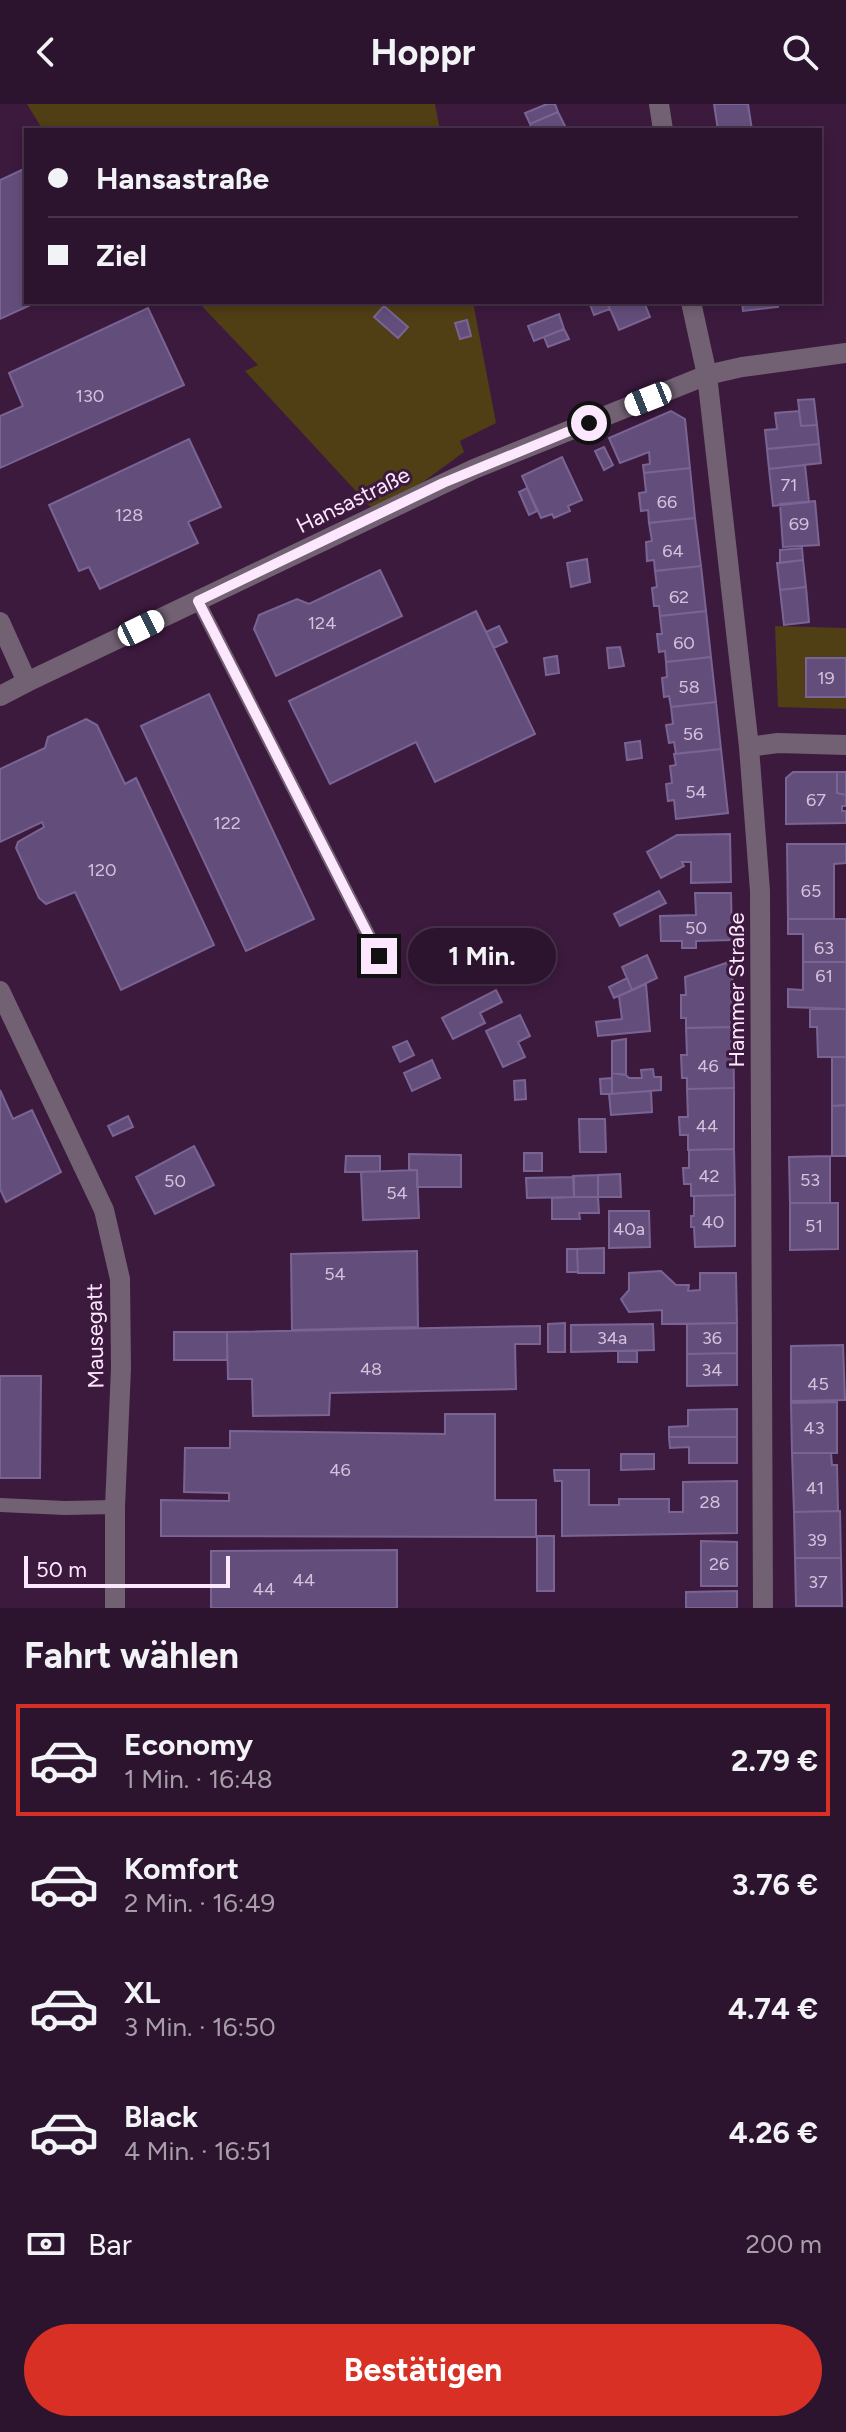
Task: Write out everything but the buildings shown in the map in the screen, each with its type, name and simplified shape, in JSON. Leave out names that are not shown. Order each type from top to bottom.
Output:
[{"type":"street","points":[[659,104],[663,128]]},
{"type":"street","name":"Hammer Straße","points":[[691,304],[707,375],[749,747],[760,891],[763,1608]]},
{"type":"street","name":"Hansastraße","points":[[0,696],[474,469],[707,375],[742,367],[846,353]]},
{"type":"street","points":[[0,622],[27,682]]},
{"type":"street","points":[[749,747],[778,743],[846,745]]},
{"type":"street","name":"Mausegatt","points":[[0,991],[104,1210],[120,1279],[115,1608]]},
{"type":"lane","points":[[198,601],[379,956]]},
{"type":"lane","points":[[0,1505],[115,1507]]},
{"type":"shaded area","points":[[27,104],[435,104],[440,128],[42,128]]},
{"type":"shaded area","points":[[200,304],[473,304],[496,423],[460,441],[464,452],[378,515],[245,371],[258,365]]},
{"type":"shaded area","points":[[775,626],[846,628],[846,709],[778,707]]},
{"type":"route","points":[[379,956],[198,601],[443,483],[589,423]]}]
